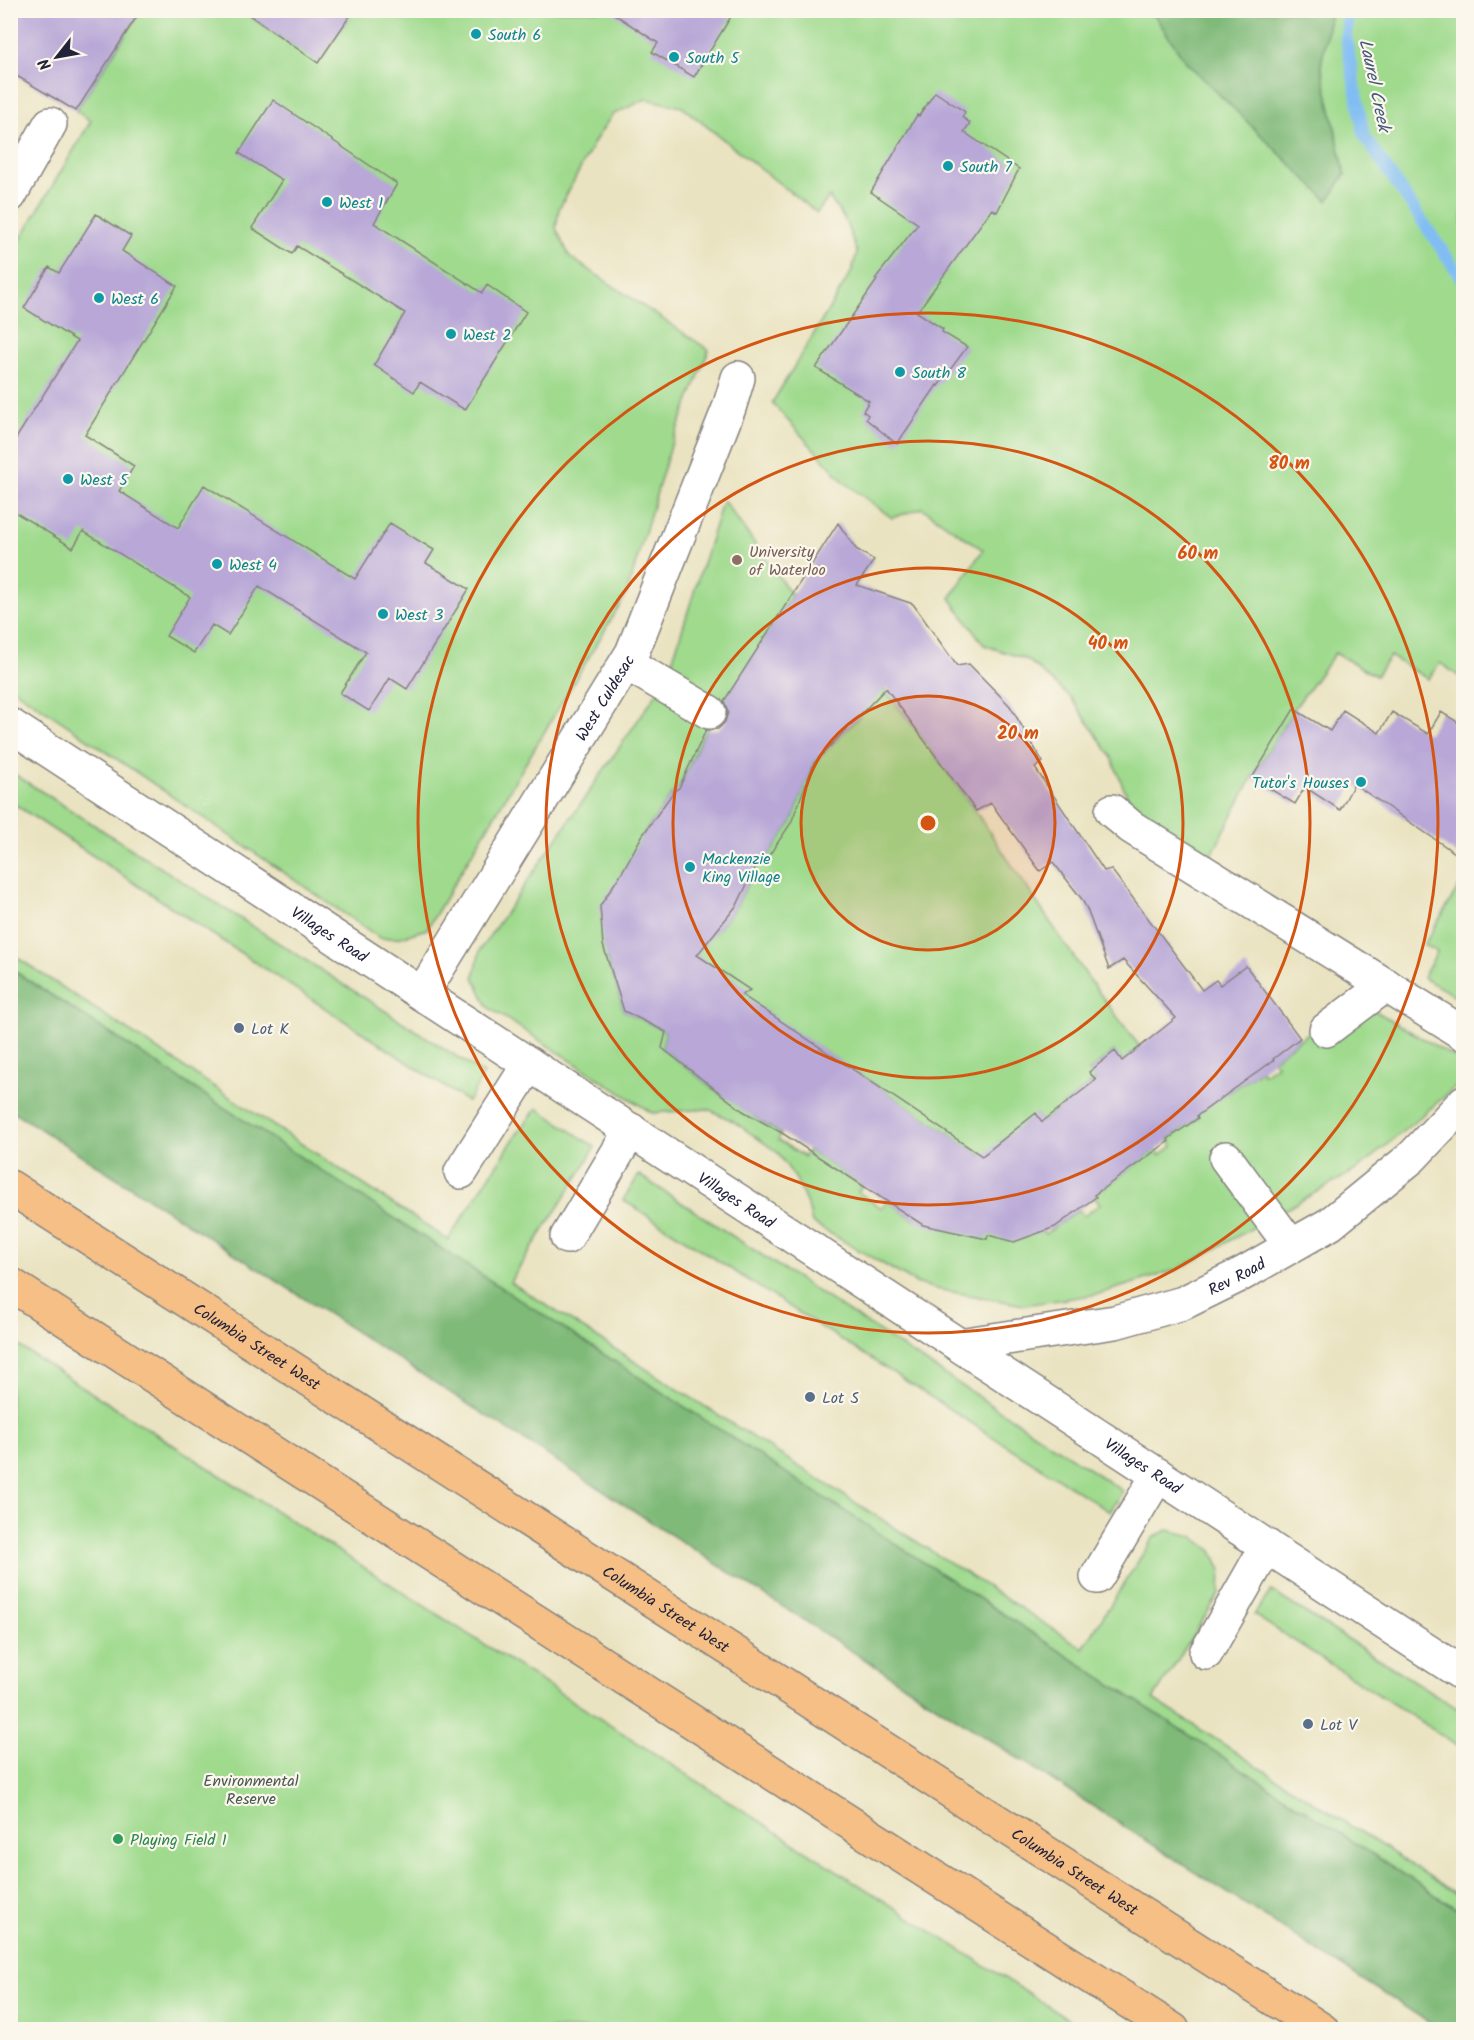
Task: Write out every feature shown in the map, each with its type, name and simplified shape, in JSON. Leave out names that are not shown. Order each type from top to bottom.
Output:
[{"type":"main road","name":"Columbia Street West","points":[[10,1187],[1322,2030]]},
{"type":"main road","points":[[10,1284],[1173,2030]]},
{"type":"lane","points":[[10,195],[50,124]]},
{"type":"lane","name":"West Culdesac","points":[[422,994],[632,653],[729,408],[738,378]]},
{"type":"lane","points":[[626,663],[709,712]]},
{"type":"lane","name":"Villages Road","points":[[10,725],[1464,1675]]},
{"type":"lane","points":[[1113,811],[1131,828],[1464,1034]]},
{"type":"lane","points":[[1326,1030],[1386,985]]},
{"type":"lane","points":[[461,1172],[529,1064]]},
{"type":"lane","name":"Rev Road","points":[[959,1345],[1115,1322],[1183,1303],[1242,1274],[1330,1224],[1412,1157],[1464,1102]]},
{"type":"lane","points":[[567,1237],[631,1130]]},
{"type":"lane","points":[[1226,1158],[1291,1246]]},
{"type":"lane","points":[[1097,1577],[1158,1475]]},
{"type":"lane","points":[[1206,1653],[1267,1546]]},
{"type":"green space","points":[[141,11],[242,11],[318,62],[353,11],[1133,11],[1155,16],[1186,61],[1345,174],[1321,65],[1331,11],[1463,11],[1463,679],[1440,663],[1428,679],[1390,656],[1376,676],[1335,653],[1294,709],[1252,778],[1210,858],[1131,827],[1128,799],[1111,756],[1072,699],[1028,660],[984,645],[950,598],[983,550],[922,508],[892,518],[844,482],[772,403],[852,271],[857,252],[845,220],[829,197],[817,213],[682,107],[646,99],[612,115],[596,139],[559,209],[556,228],[570,257],[709,350],[670,448],[627,593],[427,929],[398,938],[380,938],[11,687],[11,255],[91,121],[76,111]]},
{"type":"green space","points":[[1133,11],[1331,11],[1321,65],[1345,174],[1328,201],[1185,61],[1155,16]]},
{"type":"green space","points":[[723,500],[792,595],[701,739],[679,788],[674,791],[642,836],[607,957],[624,1011],[666,1032],[662,1048],[723,1096],[760,1107],[754,1117],[781,1134],[778,1140],[804,1157],[808,1150],[863,1185],[858,1192],[882,1208],[887,1201],[915,1220],[925,1206],[990,1225],[1036,1222],[1045,1234],[1079,1210],[1084,1216],[1100,1204],[1094,1195],[1156,1150],[1160,1155],[1173,1146],[1168,1139],[1198,1118],[1194,1112],[1225,1089],[1229,1093],[1261,1070],[1264,1074],[1277,1065],[1273,1059],[1355,999],[1461,1061],[1463,1081],[1358,1169],[1179,1269],[1099,1294],[1024,1305],[936,1289],[916,1283],[812,1223],[809,1209],[796,1179],[777,1152],[733,1121],[708,1109],[652,1113],[488,1007],[474,977],[480,950],[667,678]]},
{"type":"green space","points":[[875,679],[956,784],[1087,976],[1140,1047],[1122,1061],[1114,1051],[1089,1071],[1096,1080],[1042,1122],[1036,1114],[993,1163],[741,996],[749,990],[721,988],[694,952],[716,931],[737,905],[758,862],[770,854],[791,823],[814,763],[859,717]]},
{"type":"green space","points":[[11,772],[484,1074],[468,1102],[11,802]]},
{"type":"green space","points":[[1463,880],[1463,1000],[1423,978],[1437,952],[1424,945]]},
{"type":"green space","points":[[10,953],[448,1240],[517,1134],[537,1108],[595,1147],[510,1282],[1083,1648],[1153,1538],[1168,1530],[1192,1536],[1212,1551],[1221,1570],[1220,1593],[1153,1699],[1463,1898],[1463,1913],[11,969]]},
{"type":"green space","points":[[11,969],[1463,1913],[1463,2029],[1439,2029],[11,1110]]},
{"type":"green space","points":[[639,1175],[1123,1491],[1110,1512],[623,1200]]},
{"type":"green space","name":"Environmental Reserve","points":[[11,1341],[1084,2029],[11,2029]]},
{"type":"green space","points":[[1271,1591],[1463,1712],[1463,1749],[1254,1615]]},
{"type":"building","points":[[10,10],[141,10],[76,111],[10,72]]},
{"type":"building","points":[[242,10],[354,10],[318,63]]},
{"type":"building","name":"South 5","points":[[608,10],[735,10],[694,77],[652,52],[658,43]]},
{"type":"building","points":[[935,92],[965,112],[962,117],[970,123],[964,132],[1019,169],[997,212],[992,209],[917,312],[943,329],[942,332],[967,347],[937,385],[897,444],[866,419],[868,415],[863,411],[869,401],[816,368],[877,280],[875,279],[918,224],[871,192],[917,115],[919,116]]},
{"type":"building","points":[[273,100],[397,184],[374,223],[482,293],[487,285],[526,312],[465,410],[420,382],[414,392],[374,365],[405,313],[297,246],[292,254],[252,228],[282,180],[239,153]]},
{"type":"building","points":[[96,214],[131,236],[122,251],[177,286],[85,435],[134,466],[119,491],[178,528],[204,485],[355,579],[390,523],[434,550],[426,563],[469,589],[407,689],[390,678],[369,711],[340,693],[366,652],[259,586],[228,635],[212,625],[194,653],[166,636],[190,597],[83,531],[73,548],[10,509],[10,448],[77,341],[24,308],[49,267],[59,273]]},
{"type":"building","name":"Mackenzie King Village","points":[[838,523],[856,549],[874,560],[857,585],[913,604],[957,666],[969,664],[1010,706],[1043,762],[1035,768],[1104,871],[1111,869],[1202,990],[1216,980],[1220,985],[1246,966],[1300,1038],[1055,1227],[1014,1242],[988,1235],[987,1239],[923,1225],[782,1133],[743,1111],[662,1048],[666,1032],[624,1011],[603,945],[600,906],[642,836],[674,791],[679,788],[706,730],[718,729],[725,722],[728,712],[724,701]],"holes":[[[886,688],[976,811],[991,803],[1040,871],[1053,862],[1087,909],[1109,969],[1123,960],[1176,1018],[1122,1061],[1115,1051],[1089,1072],[1096,1080],[1042,1122],[1036,1113],[982,1156],[742,995],[750,990],[697,955],[737,905],[758,862],[770,854],[791,823],[814,763]]]},
{"type":"building","name":"Tutor's Houses","points":[[1294,709],[1330,731],[1343,710],[1379,733],[1392,712],[1428,734],[1441,712],[1464,726],[1464,859],[1354,784],[1340,810],[1305,787],[1295,804],[1252,778]]},
{"type":"waterway","name":"Laurel Creek","points":[[1348,10],[1346,38],[1364,136],[1464,282]]},
{"type":"place","name":"South 6","points":[[476,34]]},
{"type":"place","name":"South 5","points":[[674,57]]},
{"type":"place","name":"South 7","points":[[948,166]]},
{"type":"place","name":"West 1","points":[[327,202]]},
{"type":"place","name":"West 6","points":[[99,298]]},
{"type":"place","name":"West 2","points":[[451,334]]},
{"type":"place","name":"South 8","points":[[900,372]]},
{"type":"place","name":"West 5","points":[[68,479]]},
{"type":"place","name":"University of Waterloo","points":[[737,560]]},
{"type":"place","name":"West 4","points":[[217,564]]},
{"type":"place","name":"West 3","points":[[383,614]]},
{"type":"place","name":"Tutor's Houses","points":[[1361,782]]},
{"type":"place","name":"Mackenzie King Village","points":[[690,867]]},
{"type":"place","name":"Lot K","points":[[239,1028]]},
{"type":"place","name":"Lot S","points":[[810,1397]]},
{"type":"place","name":"Lot V","points":[[1308,1724]]},
{"type":"place","name":"Playing Field 1","points":[[118,1839]]}]
